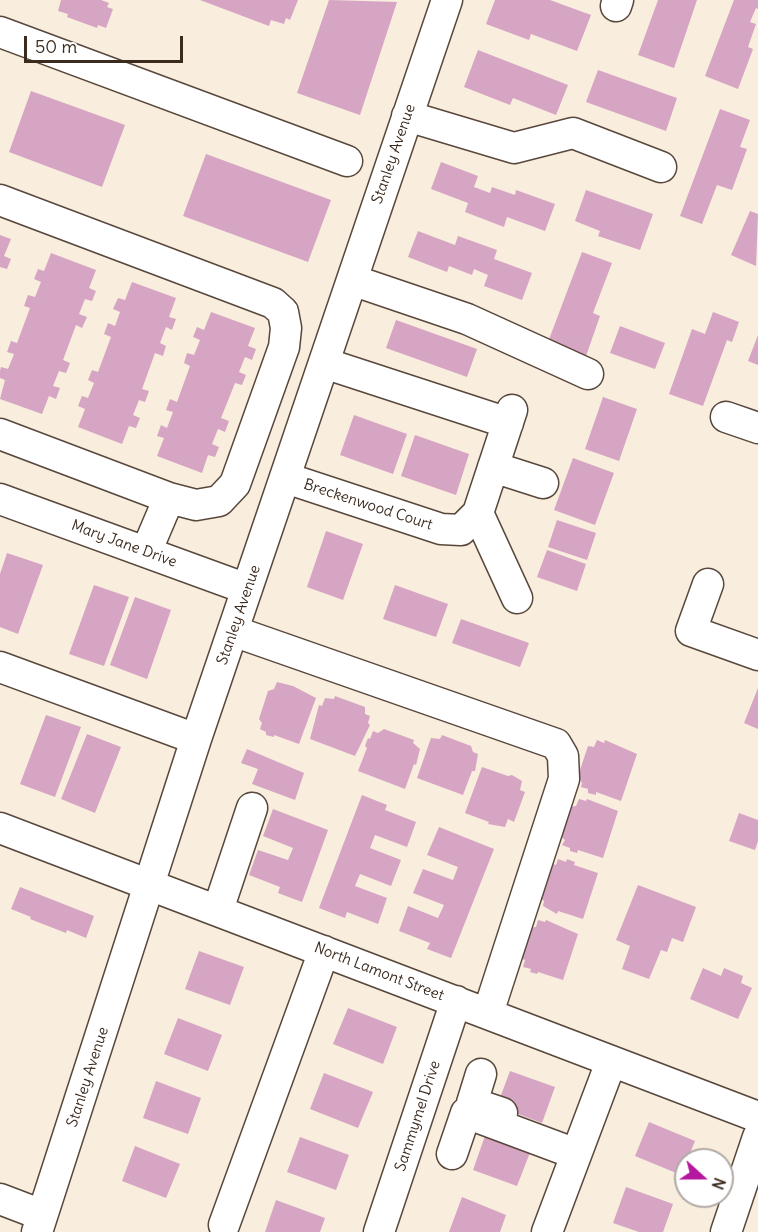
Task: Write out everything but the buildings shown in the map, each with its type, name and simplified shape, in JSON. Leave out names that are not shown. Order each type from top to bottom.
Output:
[{"type":"street","name":"Stanley Avenue","points":[[40,1224],[151,885],[196,739],[447,0]]},
{"type":"street","points":[[0,32],[347,161]]},
{"type":"street","points":[[407,116],[513,148],[573,133],[661,167]]},
{"type":"street","points":[[0,200],[273,303],[283,312],[286,328],[284,347],[235,484],[219,501],[196,505],[169,498],[0,434]]},
{"type":"street","points":[[352,280],[467,319],[588,374]]},
{"type":"street","points":[[324,363],[510,417],[478,513],[517,598]]},
{"type":"street","points":[[726,417],[758,428]]},
{"type":"street","points":[[494,467],[543,483]]},
{"type":"street","name":"Breckenwood Court","points":[[286,478],[441,529],[461,530],[478,513]]},
{"type":"street","points":[[146,552],[169,498]]},
{"type":"street","name":"Mary Jane Drive","points":[[0,499],[247,589]]},
{"type":"street","points":[[708,584],[691,631],[758,655]]},
{"type":"street","points":[[233,631],[556,744],[563,756],[564,779],[488,1013]]},
{"type":"street","points":[[0,667],[196,739]]},
{"type":"street","points":[[218,910],[252,808]]},
{"type":"street","name":"North Lamont Street","points":[[0,828],[758,1117]]},
{"type":"street","points":[[224,1225],[324,951]]},
{"type":"street","name":"Sammymel Drive","points":[[379,1232],[456,1000]]},
{"type":"street","points":[[547,1232],[611,1062]]},
{"type":"street","points":[[482,1074],[472,1103],[578,1148]]},
{"type":"street","points":[[452,1154],[466,1113],[578,1148]]},
{"type":"street","points":[[726,1232],[758,1137]]},
{"type":"street","points":[[0,1199],[40,1224]]}]
